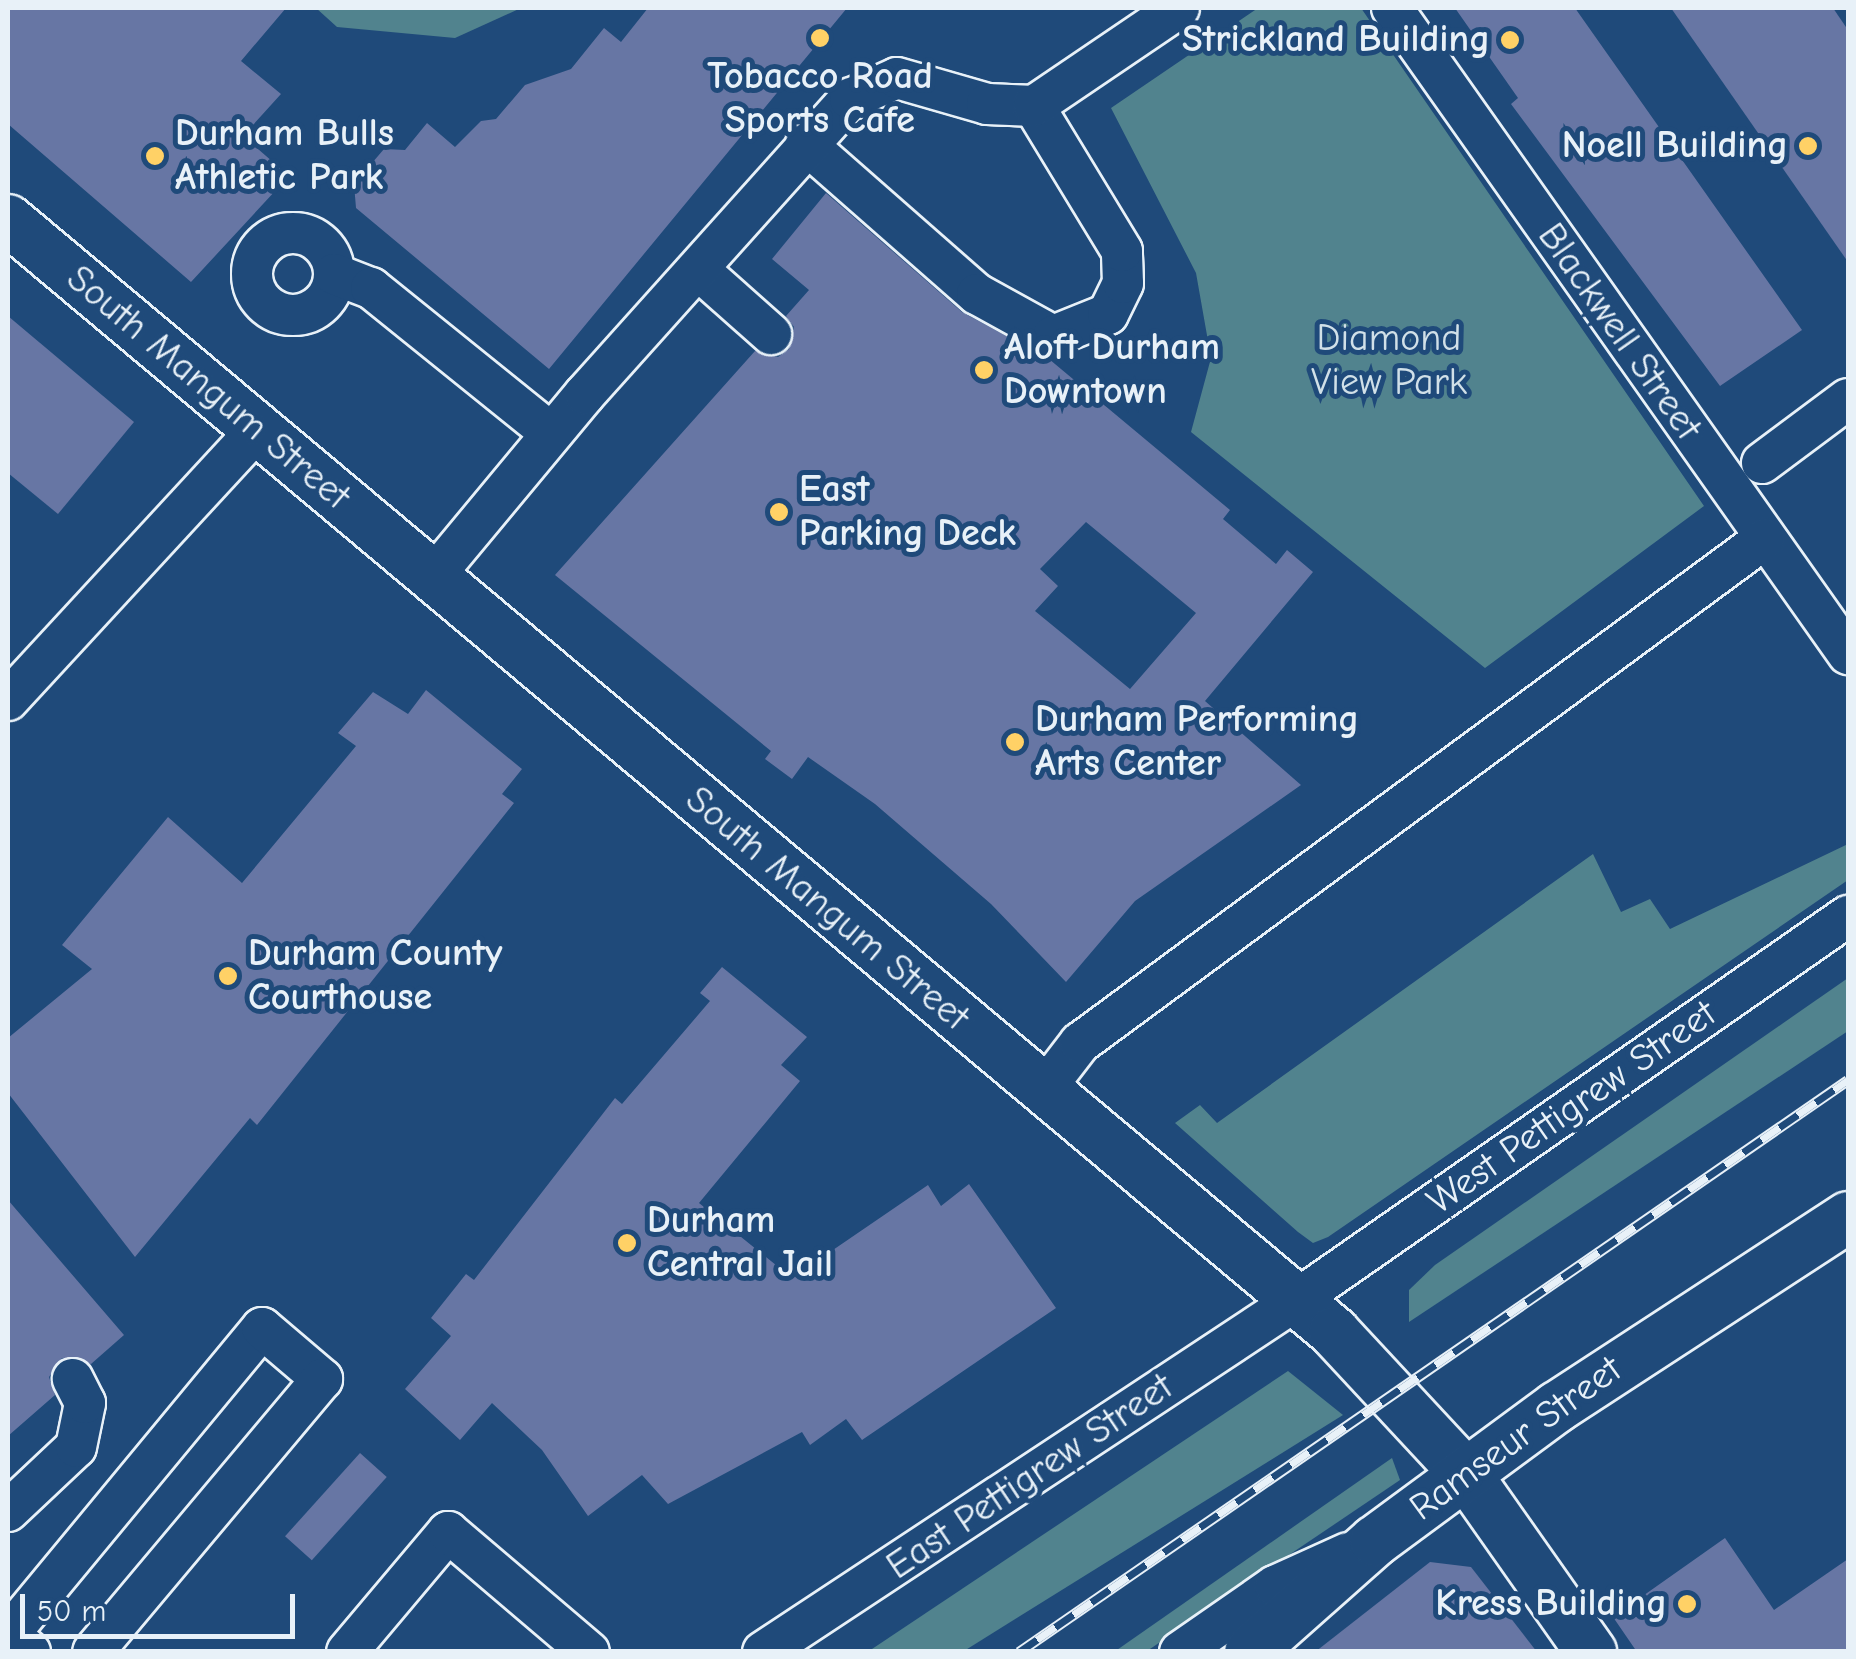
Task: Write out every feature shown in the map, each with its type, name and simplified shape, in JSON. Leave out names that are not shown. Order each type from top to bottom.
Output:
[{"type":"main road","name":"South Mangum Street","points":[[8,220],[1295,1300],[1398,1393],[1466,1474],[1591,1652]]},
{"type":"main road","name":"Ramseur Street","points":[[1374,1541],[1718,1298],[1848,1218]]},
{"type":"main road","points":[[1250,1652],[1374,1541]]},
{"type":"street","points":[[433,577],[551,433],[700,271],[806,144],[850,98],[897,78],[988,104],[1034,106],[1180,8]]},
{"type":"street","name":"Blackwell Street","points":[[1392,8],[1848,654]]},
{"type":"street","points":[[806,144],[977,294],[1053,336],[1108,314],[1123,283],[1122,251],[1034,106]]},
{"type":"street","points":[[700,271],[770,334]]},
{"type":"street","points":[[334,274],[371,288],[551,433]]},
{"type":"street","points":[[1762,463],[1848,400]]},
{"type":"street","points":[[8,700],[258,430]]},
{"type":"street","points":[[1043,1091],[1080,1044],[1764,538]]},
{"type":"street","name":"West Pettigrew Street","points":[[1295,1300],[1848,916]]},
{"type":"street","name":"East Pettigrew Street","points":[[763,1652],[1295,1300]]},
{"type":"street","points":[[30,1652],[9,1634],[262,1328],[322,1379],[93,1652]]},
{"type":"street","points":[[8,1511],[76,1447],[85,1402],[73,1379]]},
{"type":"street","points":[[347,1652],[448,1532],[589,1652]]},
{"type":"street","name":"Ramseur Street","points":[[1180,1652],[1275,1586],[1374,1541]]},
{"type":"green space","name":"Durham Bulls Athletic Park","points":[[316,8],[521,8],[455,38],[337,27]]},
{"type":"green space","name":"Diamond View Park","points":[[1258,8],[1361,8],[1704,506],[1485,668],[1191,432],[1211,358],[1196,273],[1111,108]]},
{"type":"green space","points":[[1848,844],[1848,880],[1328,1237],[1313,1243],[1298,1232],[1175,1123],[1200,1105],[1217,1123],[1593,854],[1621,912],[1650,899],[1670,929]]},
{"type":"green space","points":[[1848,978],[1848,1031],[1409,1322],[1409,1290],[1435,1265]]},
{"type":"green space","points":[[1288,1371],[1343,1415],[964,1651],[869,1651]]},
{"type":"green space","points":[[1392,1458],[1400,1480],[1147,1651],[1114,1652]]},
{"type":"building","name":"Durham Bulls Athletic Park","points":[[8,8],[286,8],[241,61],[281,94],[243,136],[289,176],[191,282],[8,124]]},
{"type":"building","points":[[648,8],[847,8],[549,369],[356,208],[354,184],[384,149],[405,150],[427,123],[455,147],[481,121],[496,119],[525,85],[571,69],[604,28],[621,42]]},
{"type":"building","points":[[1455,8],[1575,8],[1802,330],[1720,386],[1511,104],[1518,98]]},
{"type":"building","name":"Noell Building","points":[[1671,8],[1833,8],[1848,30],[1848,262]]},
{"type":"building","points":[[826,193],[962,312],[1049,359],[1230,510],[1223,519],[1276,564],[1287,550],[1313,572],[1205,701],[1301,785],[1135,901],[1066,982],[991,904],[875,804],[808,757],[792,779],[765,759],[771,751],[555,575],[755,351],[778,357],[789,349],[794,327],[786,316],[809,290],[772,259]],"holes":[[[1086,522],[1196,613],[1130,689],[1035,611],[1058,586],[1040,569]]]},
{"type":"building","points":[[8,316],[134,422],[58,514],[8,473]]},
{"type":"building","name":"Durham County Courthouse","points":[[426,690],[522,769],[502,794],[514,803],[257,1125],[250,1118],[135,1257],[8,1093],[8,1038],[92,969],[62,945],[168,817],[242,883],[356,746],[338,733],[373,692],[408,714]]},
{"type":"building","name":"Durham Central Jail","points":[[722,967],[807,1037],[781,1065],[800,1081],[699,1203],[792,1278],[928,1185],[941,1206],[969,1184],[1056,1308],[862,1440],[846,1419],[810,1445],[802,1432],[668,1504],[642,1475],[588,1516],[542,1450],[492,1403],[460,1440],[405,1389],[451,1336],[431,1318],[466,1274],[474,1280],[615,1098],[622,1104],[710,1001],[700,993]]},
{"type":"building","points":[[8,1200],[124,1335],[91,1364],[62,1358],[49,1377],[55,1395],[8,1436]]},
{"type":"building","points":[[360,1453],[387,1477],[312,1560],[285,1536]]},
{"type":"building","points":[[1725,1538],[1774,1610],[1848,1559],[1848,1652],[1637,1652],[1613,1617]]},
{"type":"building","points":[[1430,1562],[1471,1567],[1537,1652],[1315,1652]]},
{"type":"railway","points":[[1019,1652],[1848,1080]]},
{"type":"place","name":"Tobacco Road Sports Cafe","points":[[820,38]]},
{"type":"place","name":"Strickland Building","points":[[1510,40]]},
{"type":"place","name":"Noell Building","points":[[1808,146]]},
{"type":"place","name":"Durham Bulls Athletic Park","points":[[155,156]]},
{"type":"place","name":"Aloft Durham Downtown","points":[[984,370]]},
{"type":"place","name":"East Parking Deck","points":[[779,512]]},
{"type":"place","name":"Durham Performing Arts Center","points":[[1015,742]]},
{"type":"place","name":"Durham County Courthouse","points":[[228,976]]},
{"type":"place","name":"Durham Central Jail","points":[[627,1243]]},
{"type":"place","name":"Kress Building","points":[[1687,1604]]}]
